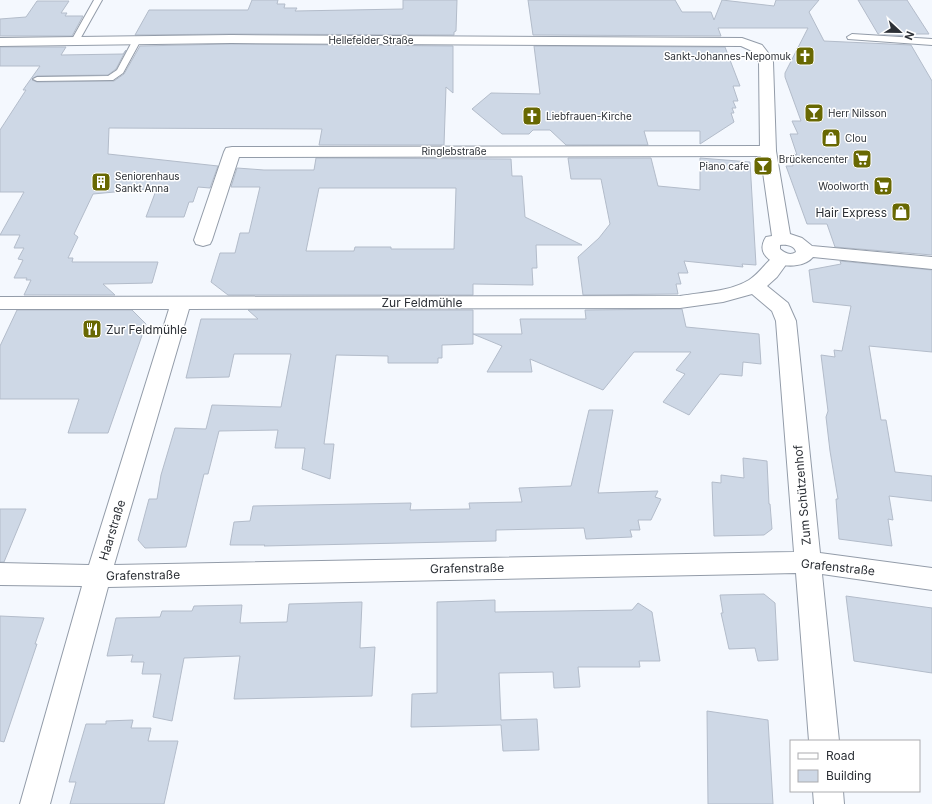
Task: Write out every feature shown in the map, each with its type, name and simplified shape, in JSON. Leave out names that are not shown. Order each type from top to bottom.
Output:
[{"type":"street","points":[[852,37],[932,42]]},
{"type":"street","name":"Hellefelder Straße","points":[[0,42],[137,40],[742,42],[754,46],[763,53],[766,62],[768,151]]},
{"type":"street","points":[[768,151],[782,239]]},
{"type":"street","name":"Ringlebstraße","points":[[203,240],[232,152],[768,151]]},
{"type":"street","points":[[782,239],[798,242],[806,251],[805,255],[798,260],[781,259],[772,253],[770,247],[773,241],[782,239]]},
{"type":"street","points":[[806,251],[932,264]]},
{"type":"street","name":"Zur Feldmühle","points":[[0,303],[680,302],[723,296],[755,286],[764,280],[781,259]]},
{"type":"street","name":"Zum Schützenhof","points":[[755,286],[781,308],[786,321],[824,740]]},
{"type":"street","name":"Haarstraße","points":[[36,804],[98,576],[181,303]]},
{"type":"street","name":"Grafenstraße","points":[[0,574],[98,576],[808,562],[932,579]]},
{"type":"street","points":[[828,792],[829,804]]},
{"type":"lane","points":[[75,41],[98,0]]},
{"type":"lane","points":[[37,79],[110,78],[120,71],[137,40]]},
{"type":"building","points":[[252,0],[278,0],[277,4],[285,4],[284,8],[297,8],[295,11],[403,9],[403,0],[457,0],[456,31],[454,32],[454,35],[135,35],[149,10],[248,10]]},
{"type":"building","points":[[528,0],[675,0],[682,12],[711,12],[714,20],[722,0],[774,6],[776,0],[819,0],[809,12],[824,41],[911,45],[932,81],[932,255],[835,247],[827,224],[807,224],[786,166],[793,166],[791,156],[795,156],[794,154],[797,155],[790,134],[798,134],[792,121],[801,121],[785,77],[785,73],[808,28],[718,28],[721,36],[533,35]]},
{"type":"building","points":[[858,0],[907,0],[929,34],[905,34],[906,36],[878,34]]},
{"type":"building","points":[[37,1],[69,1],[61,13],[67,13],[65,16],[83,16],[72,36],[0,36],[0,19],[26,17]]},
{"type":"building","points":[[231,44],[453,46],[453,93],[446,87],[444,145],[319,145],[322,129],[109,128],[108,154],[218,166],[210,188],[198,187],[193,202],[189,202],[184,217],[146,217],[157,188],[93,194],[74,234],[78,237],[68,258],[73,258],[72,262],[158,262],[152,283],[103,284],[115,295],[24,295],[31,280],[26,280],[27,278],[14,278],[23,260],[18,259],[24,248],[14,248],[20,235],[0,235],[24,192],[0,192],[0,130],[26,90],[23,90],[40,66],[0,66],[0,47],[66,47],[61,55],[123,54],[126,50],[116,69],[108,75],[37,76],[32,80],[37,82],[114,81],[124,74],[140,46]]},
{"type":"building","points":[[534,46],[725,47],[740,86],[733,86],[738,101],[733,101],[736,108],[732,108],[734,113],[731,113],[734,122],[700,144],[700,131],[644,131],[648,145],[566,145],[550,130],[533,130],[529,134],[502,134],[472,109],[491,93],[540,94]]},
{"type":"building","points":[[316,158],[511,159],[512,176],[522,176],[525,217],[582,245],[536,245],[537,268],[532,268],[533,285],[473,284],[473,295],[228,295],[211,282],[220,253],[235,253],[240,233],[249,233],[260,187],[231,187],[237,168],[264,170],[314,170]],"holes":[[[319,188],[456,188],[454,249],[391,249],[391,247],[355,247],[354,251],[306,251]]]},
{"type":"building","points":[[568,158],[651,158],[658,186],[700,190],[700,158],[750,162],[756,265],[742,264],[743,267],[684,261],[688,273],[678,273],[681,284],[676,284],[678,294],[583,295],[578,257],[599,238],[610,224],[601,179],[571,179]]},
{"type":"building","points":[[840,261],[932,270],[932,352],[869,346],[881,420],[886,420],[895,472],[932,476],[932,501],[889,496],[893,520],[888,519],[892,546],[839,539],[836,499],[838,499],[830,451],[826,417],[828,411],[821,355],[835,357],[834,350],[842,351],[851,306],[813,302],[809,270],[841,264]]},
{"type":"building","points":[[682,309],[686,327],[759,334],[761,364],[743,362],[742,376],[720,374],[689,415],[663,402],[685,374],[676,370],[691,352],[634,352],[603,390],[530,359],[532,372],[487,372],[502,346],[473,334],[522,334],[520,319],[586,319],[585,310]]},
{"type":"building","points":[[17,310],[132,310],[146,324],[108,433],[68,433],[79,399],[0,399],[0,346]]},
{"type":"building","points":[[248,310],[473,310],[473,344],[442,345],[442,358],[438,358],[438,363],[388,363],[388,356],[336,355],[324,444],[334,444],[330,479],[302,469],[305,448],[275,448],[278,430],[219,431],[208,474],[204,474],[186,547],[145,548],[138,540],[149,499],[157,499],[161,475],[175,428],[206,429],[212,405],[281,407],[291,354],[234,354],[229,377],[186,378],[201,319],[258,319]]},
{"type":"building","points":[[589,410],[613,410],[598,493],[658,491],[655,497],[661,499],[651,520],[638,520],[640,530],[630,530],[632,537],[586,539],[584,528],[496,530],[496,541],[264,546],[265,545],[230,545],[234,522],[250,521],[253,506],[411,503],[410,510],[470,509],[469,503],[522,502],[519,488],[571,486]]},
{"type":"building","points":[[743,458],[767,461],[772,529],[764,535],[714,536],[712,482],[721,483],[721,475],[744,478]]},
{"type":"building","points":[[0,509],[26,509],[4,562],[0,562]]},
{"type":"building","points":[[764,594],[775,603],[778,660],[758,661],[755,648],[729,649],[721,613],[723,613],[720,595]]},
{"type":"building","points":[[846,596],[932,608],[932,673],[854,661]]},
{"type":"building","points":[[495,600],[495,612],[632,610],[638,603],[652,612],[660,661],[639,661],[640,667],[578,667],[580,687],[554,688],[553,672],[499,673],[501,720],[537,719],[539,750],[503,751],[501,725],[411,727],[412,694],[437,693],[437,602]]},
{"type":"building","points":[[362,602],[360,648],[375,647],[372,696],[234,699],[240,656],[184,658],[172,721],[153,717],[161,674],[142,674],[144,662],[131,662],[133,655],[107,656],[116,618],[160,617],[162,611],[192,611],[194,606],[242,605],[240,623],[287,622],[289,604]]},
{"type":"building","points":[[0,616],[44,618],[35,644],[37,644],[4,742],[0,741]]},
{"type":"building","points":[[707,711],[768,720],[773,804],[708,804]]},
{"type":"building","points":[[133,720],[131,728],[151,728],[148,741],[178,741],[164,804],[70,804],[76,782],[69,782],[86,724],[106,724],[106,721]]},
{"type":"place","name":"Sankt-Johannes-Nepomuk","points":[[805,56]]},
{"type":"place","name":"Herr Nilsson","points":[[814,113]]},
{"type":"place","name":"Liebfrauen-Kirche","points":[[532,116]]},
{"type":"place","name":"Clou","points":[[831,138]]},
{"type":"place","name":"Brückencenter","points":[[862,159]]},
{"type":"place","name":"Piano cafe","points":[[763,166]]},
{"type":"place","name":"Seniorenhaus Sankt Anna","points":[[101,182]]},
{"type":"place","name":"Woolworth","points":[[883,186]]},
{"type":"place","name":"Hair Express","points":[[901,212]]},
{"type":"place","name":"Zur Feldmühle","points":[[92,329]]}]
